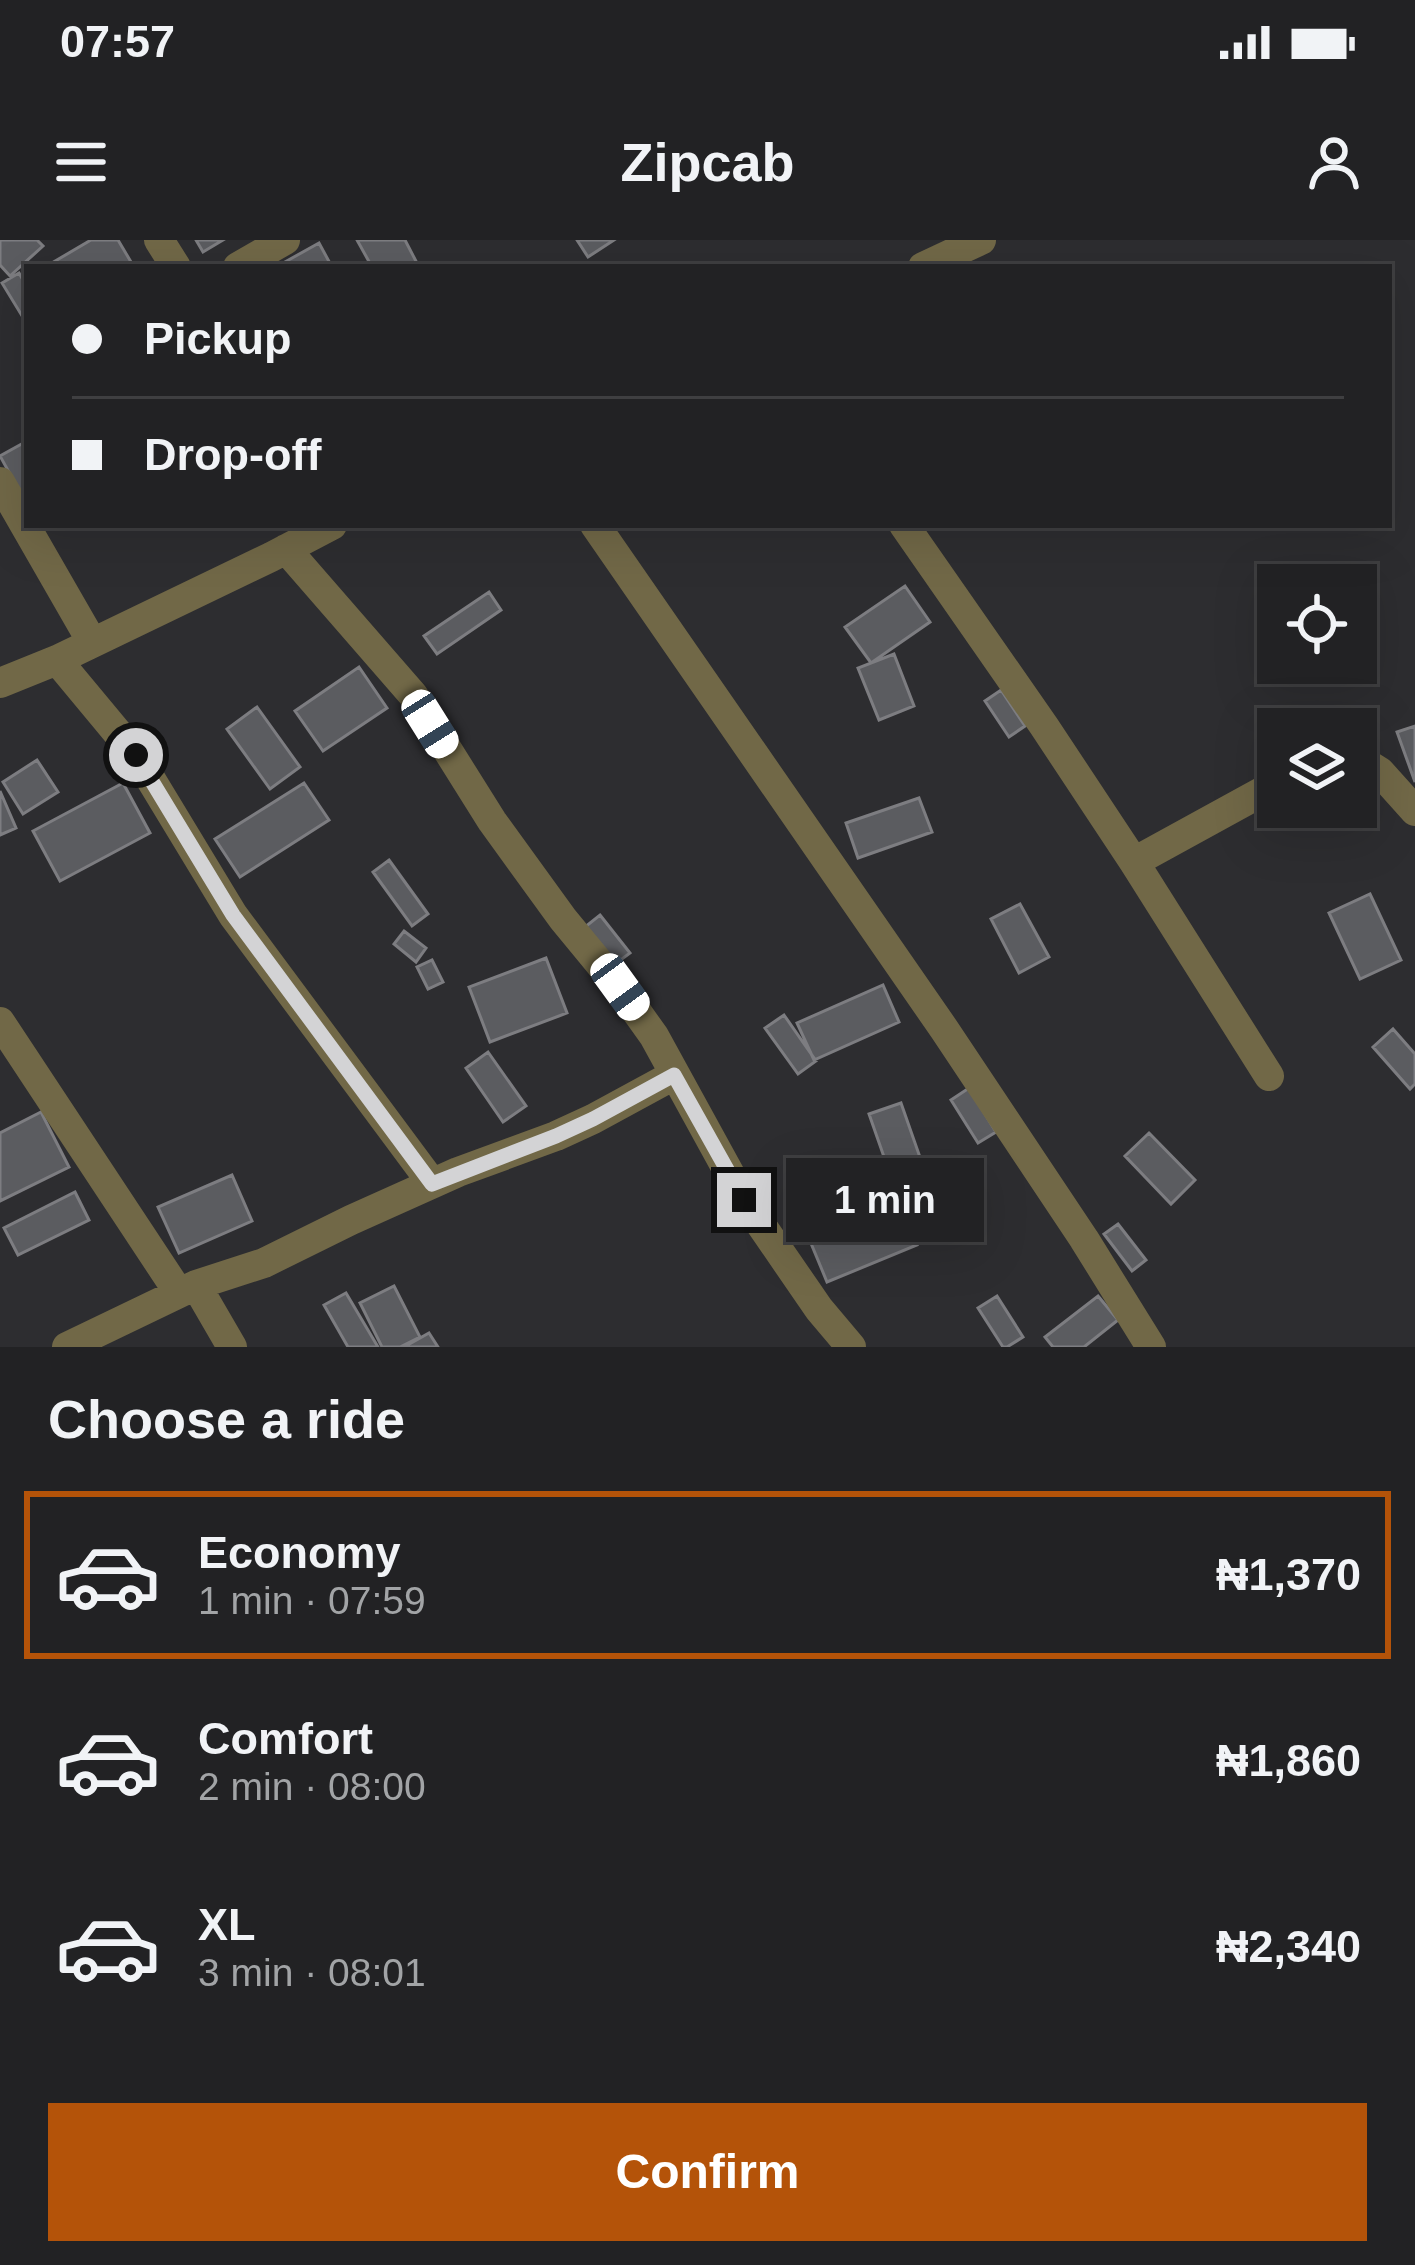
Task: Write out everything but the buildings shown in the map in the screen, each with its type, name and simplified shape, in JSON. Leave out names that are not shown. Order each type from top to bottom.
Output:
[{"type":"street","points":[[243,264],[285,240]]},
{"type":"street","points":[[929,264],[981,240]]},
{"type":"street","points":[[0,482],[24,524]]},
{"type":"street","points":[[26,528],[92,642]]},
{"type":"street","points":[[0,683],[322,528]]},
{"type":"street","points":[[597,528],[944,1029],[1151,1347]]},
{"type":"street","points":[[906,528],[1044,725],[1269,1076]]},
{"type":"street","points":[[286,549],[412,695],[493,821],[654,1036],[744,1200],[851,1347]]},
{"type":"street","points":[[56,660],[136,755],[233,915],[432,1184]]},
{"type":"street","points":[[1377,770],[1415,811]]},
{"type":"street","points":[[1134,862],[1257,795]]},
{"type":"street","points":[[0,1022],[232,1347]]},
{"type":"street","points":[[67,1347],[187,1289],[264,1263],[432,1184],[556,1136],[674,1075]]},
{"type":"route","points":[[136,755],[233,915],[432,1184],[556,1136],[674,1075],[744,1200]]}]
